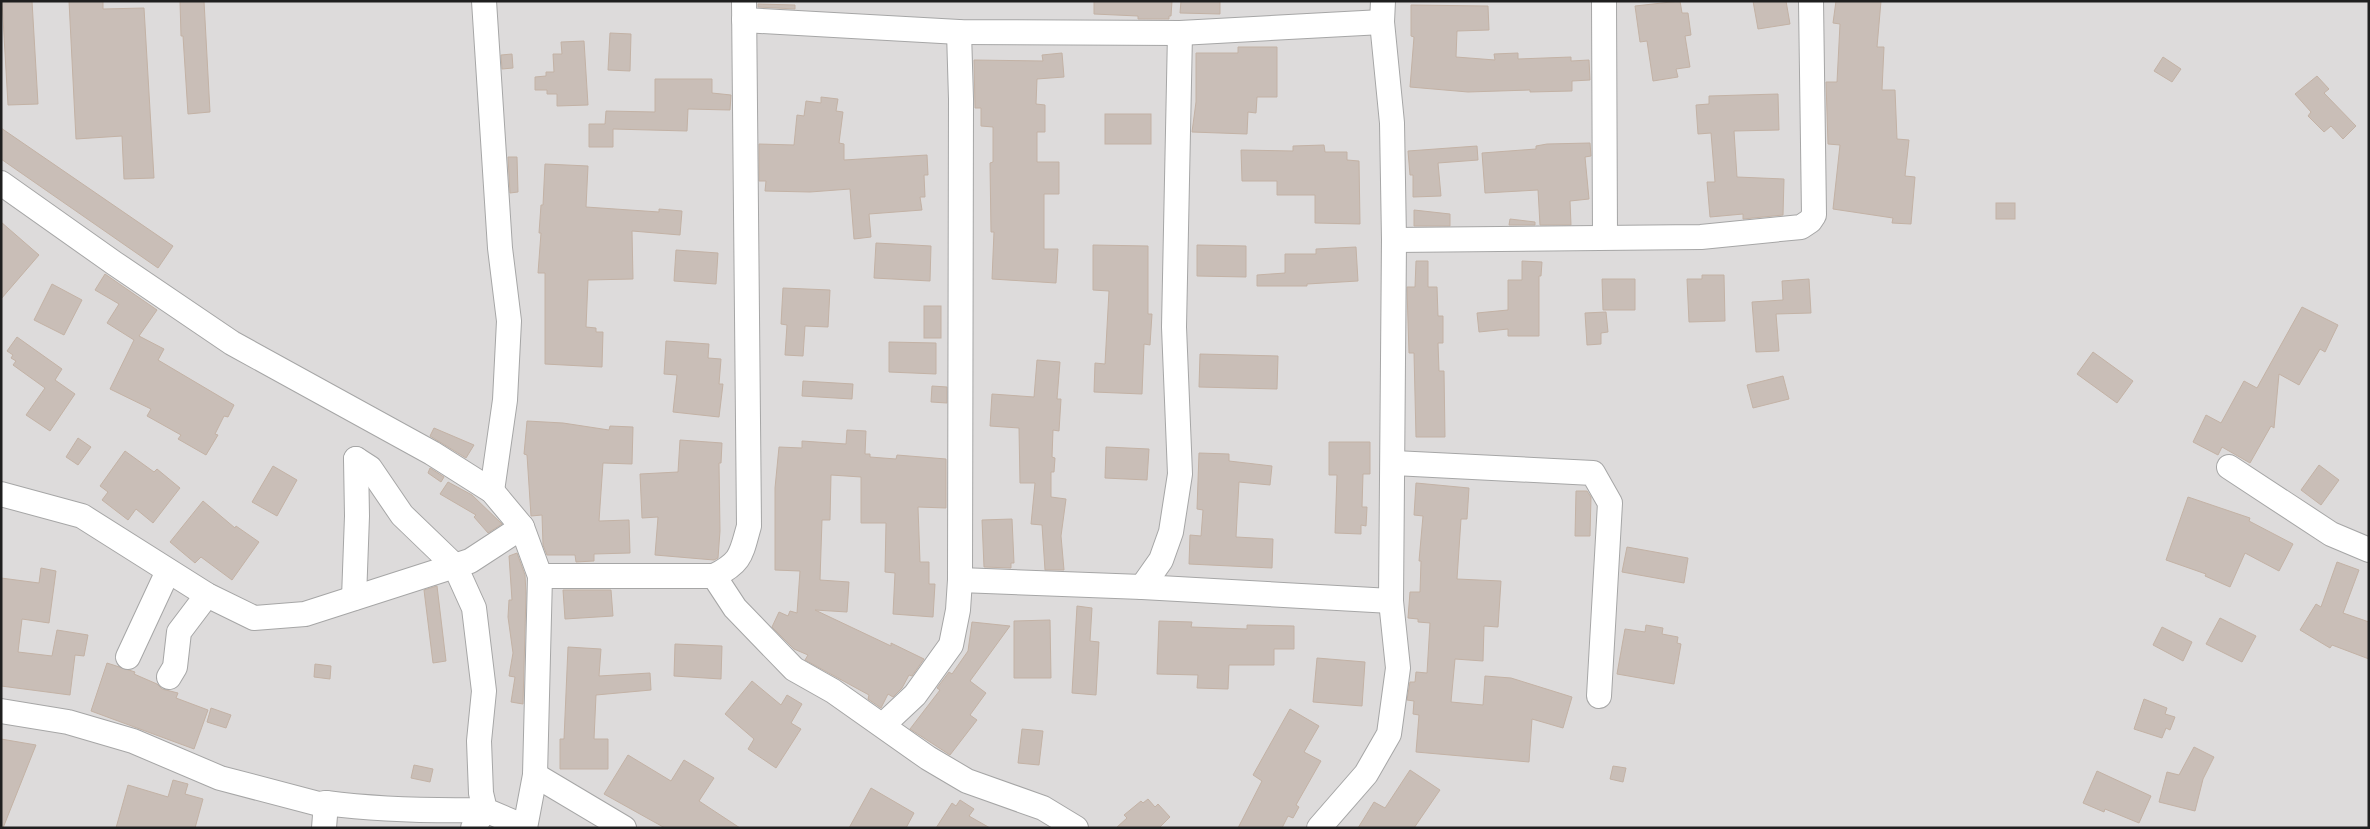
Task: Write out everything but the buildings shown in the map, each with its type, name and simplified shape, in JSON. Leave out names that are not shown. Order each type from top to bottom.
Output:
[{"type":"street","points":[[484,1],[500,248],[509,321],[505,400],[492,491]]},
{"type":"street","points":[[1604,1],[1606,237]]},
{"type":"street","points":[[1394,240],[1606,237],[1701,238],[1801,227],[1810,221],[1814,214],[1811,1]]},
{"type":"street","points":[[540,576],[714,576],[732,567],[740,556],[749,526],[744,11],[959,32],[1180,33],[1382,12],[1392,123],[1394,463],[1391,601],[1398,668],[1389,734],[1366,774],[1319,828]]},
{"type":"street","points":[[883,725],[915,695],[951,645],[958,610],[960,580],[961,99],[959,32]]},
{"type":"street","points":[[1142,587],[1161,560],[1171,532],[1180,474],[1174,327],[1180,33]]},
{"type":"street","points":[[1,183],[232,343],[432,453],[492,491],[522,527],[540,576],[535,775],[525,827],[479,819],[326,803],[319,804],[220,778],[133,741],[68,722],[1,711]]},
{"type":"street","points":[[354,598],[357,508],[356,459],[370,468],[402,515],[455,566],[474,608],[484,691],[479,741],[481,792],[479,819]]},
{"type":"street","points":[[1394,463],[1593,473],[1610,503],[1599,696]]},
{"type":"street","points":[[2229,468],[2332,534],[2369,550]]},
{"type":"street","points":[[1,494],[82,516],[207,595],[254,618],[305,614],[470,561],[522,527]]},
{"type":"street","points":[[128,657],[168,571]]},
{"type":"street","points":[[714,576],[735,608],[794,669],[833,691],[928,758],[967,781],[1043,808],[1076,828]]},
{"type":"street","points":[[960,580],[1142,587],[1391,601]]},
{"type":"street","points":[[169,677],[175,667],[179,632],[207,595]]},
{"type":"street","points":[[535,775],[624,828]]},
{"type":"street","points":[[324,828],[326,803]]},
{"type":"shaded area","points":[[1,1],[2369,1],[2369,828],[1,828]]}]
